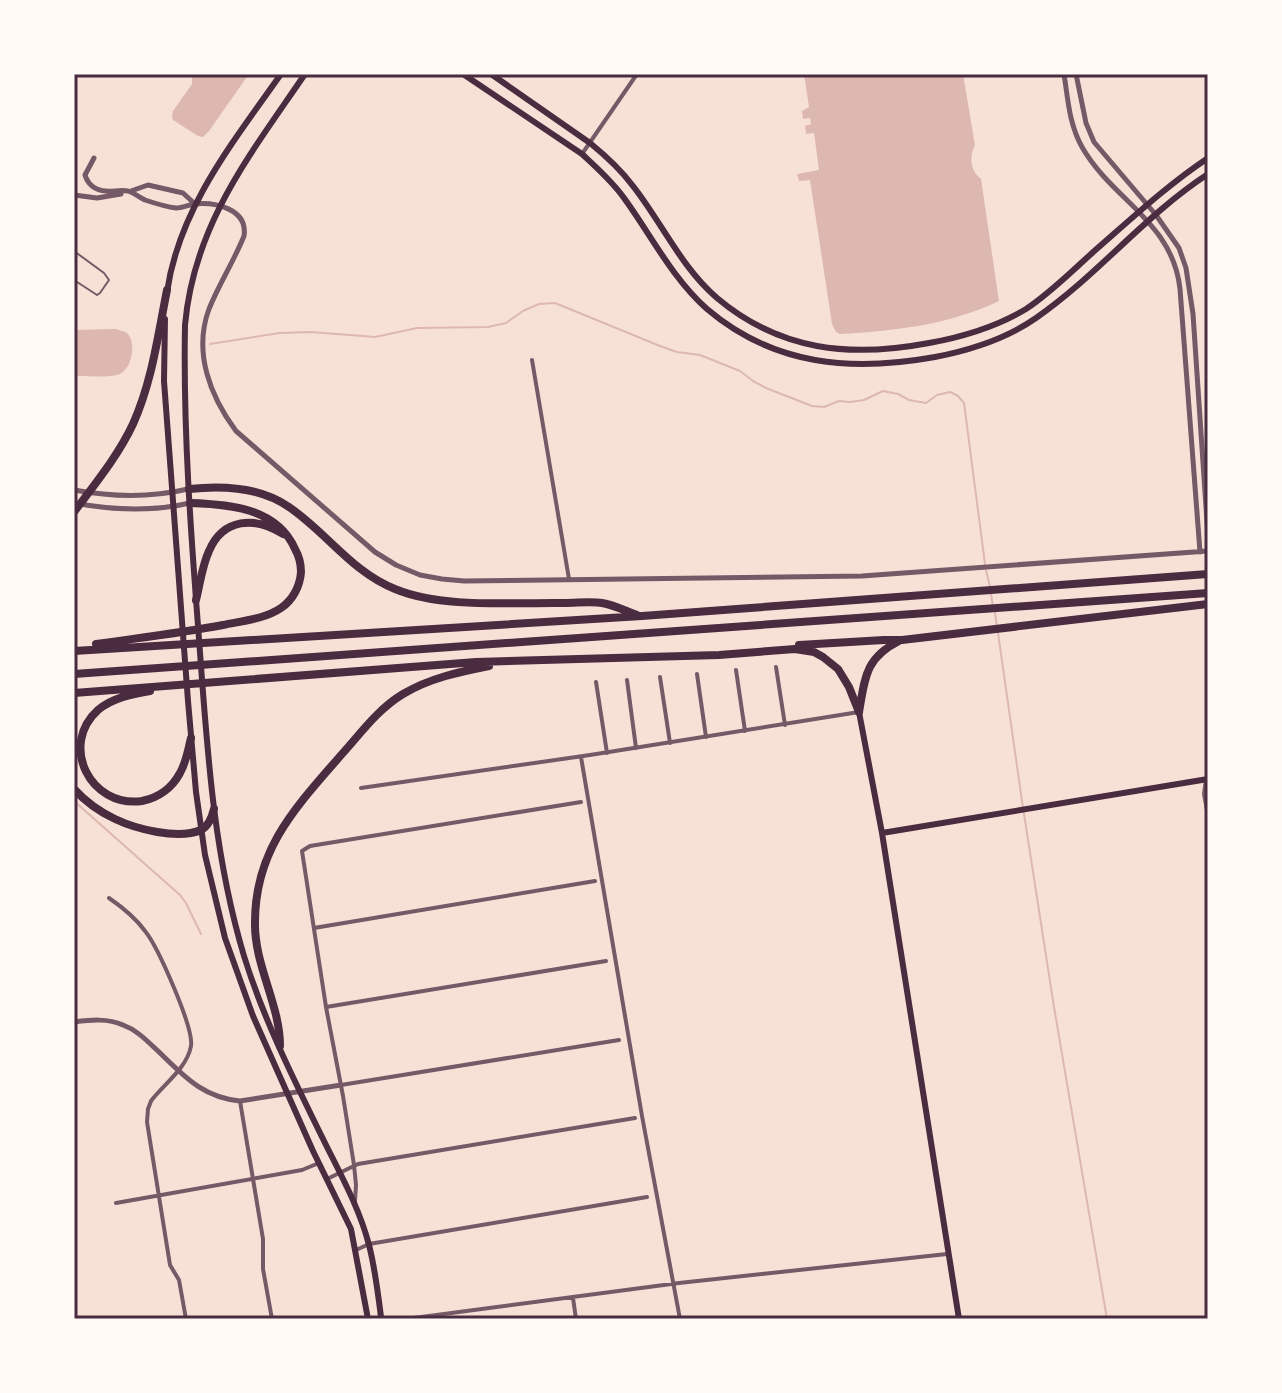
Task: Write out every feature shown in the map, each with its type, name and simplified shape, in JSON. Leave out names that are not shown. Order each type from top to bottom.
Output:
[{"type":"highway","points":[[74,512],[118,452],[133,423],[149,376],[167,290]]},
{"type":"highway","points":[[189,489],[243,489],[278,501],[364,573],[410,594],[445,601],[602,603],[642,616]]},
{"type":"highway","points":[[74,649],[247,620],[273,613],[290,601],[300,580],[300,559],[290,538],[276,523],[260,514],[227,505],[190,503]]},
{"type":"highway","points":[[196,600],[209,549],[229,528],[248,522],[265,524],[293,545]]},
{"type":"highway","points":[[74,649],[642,616],[1208,574]]},
{"type":"highway","points":[[74,674],[1208,593]]},
{"type":"highway","points":[[719,655],[763,647],[902,640],[1208,604]]},
{"type":"highway","points":[[859,712],[869,667],[882,651],[902,640]]},
{"type":"highway","points":[[74,693],[476,662],[719,655],[795,649],[814,652],[838,669],[859,712]]},
{"type":"highway","points":[[280,1046],[280,1033],[263,975],[255,926],[260,876],[278,833],[303,799],[392,701],[439,678],[506,662]]},
{"type":"highway","points":[[166,687],[117,699],[97,711],[85,728],[82,739],[80,751],[86,772],[99,789],[117,800],[147,800],[174,782],[181,772],[191,738]]},
{"type":"highway","points":[[74,789],[105,814],[128,824],[163,832],[200,830],[209,821],[214,809]]},
{"type":"main road","points":[[281,74],[211,176],[195,204],[178,246],[167,290],[164,381],[191,738],[200,830],[214,898],[231,958],[253,1016],[348,1221],[368,1319]]},
{"type":"main road","points":[[305,74],[219,206],[199,254],[186,311],[189,489],[214,809],[225,874],[244,954],[260,1001],[355,1203],[369,1244],[380,1305],[379,1319]]},
{"type":"main road","points":[[463,74],[582,154],[595,166],[622,195],[678,278],[706,308],[751,339],[776,350],[825,363],[887,364],[919,360],[973,348],[1008,334],[1034,320],[1057,302],[1148,221],[1208,174]]},
{"type":"main road","points":[[491,74],[605,156],[634,187],[690,269],[715,296],[758,326],[827,349],[886,350],[947,340],[1003,321],[1046,294],[1176,181],[1208,158]]},
{"type":"main road","points":[[859,712],[882,833],[959,1319]]},
{"type":"main road","points":[[882,833],[1207,779]]},
{"type":"street","points":[[582,154],[637,74]]},
{"type":"street","points":[[1064,74],[1071,121],[1082,148],[1169,248],[1179,276],[1200,552]]},
{"type":"street","points":[[1076,74],[1086,123],[1094,142],[1156,215],[1179,248],[1186,268],[1208,537]]},
{"type":"street","points":[[94,158],[85,175],[95,188],[130,191],[145,200],[177,208],[195,204],[219,206],[238,215],[244,223],[245,232],[208,312],[204,329],[203,352],[213,393],[223,413],[236,431],[356,537],[396,565],[420,575],[464,581],[862,576],[1208,551]]},
{"type":"street","points":[[74,195],[97,198],[148,185],[184,194],[195,204]]},
{"type":"street","points":[[532,360],[569,579]]},
{"type":"street","points":[[74,490],[133,496],[189,489]]},
{"type":"street","points":[[74,503],[135,509],[190,503]]},
{"type":"street","points":[[776,667],[785,725]]},
{"type":"street","points":[[736,670],[745,731]]},
{"type":"street","points":[[697,674],[706,737]]},
{"type":"street","points":[[660,677],[670,743]]},
{"type":"street","points":[[627,680],[636,748]]},
{"type":"street","points":[[596,682],[607,753]]},
{"type":"street","points":[[361,788],[581,757],[859,712]]},
{"type":"street","points":[[581,757],[680,1319]]},
{"type":"street","points":[[1207,779],[1204,794],[1208,816]]},
{"type":"street","points":[[355,1203],[354,1165],[326,1007],[302,854],[304,849],[581,802]]},
{"type":"street","points":[[314,928],[595,881]]},
{"type":"street","points":[[109,898],[135,918],[151,938],[190,1031],[190,1049],[178,1070],[156,1094],[148,1109],[147,1122],[170,1265],[179,1280],[186,1319]]},
{"type":"street","points":[[326,1007],[606,961]]},
{"type":"street","points":[[74,1022],[105,1020],[122,1024],[144,1038],[198,1086],[218,1098],[240,1101],[619,1040]]},
{"type":"street","points":[[240,1101],[263,1239],[263,1269],[272,1319]]},
{"type":"street","points":[[327,1179],[354,1165],[635,1118]]},
{"type":"street","points":[[116,1203],[302,1170],[319,1163]]},
{"type":"street","points":[[356,1250],[369,1244],[647,1197]]},
{"type":"street","points":[[406,1319],[673,1284],[947,1254]]},
{"type":"street","points":[[573,1298],[576,1319]]},
{"type":"lane","points":[[74,251],[108,276],[109,280],[97,295],[74,280]]},
{"type":"shaded area","points":[[192,74],[249,74],[203,137],[173,120],[172,116],[192,84]]},
{"type":"shaded area","points":[[804,74],[963,74],[975,145],[972,164],[981,179],[999,301],[961,316],[901,329],[836,332],[832,324],[810,180],[799,181],[797,174],[819,170],[814,133],[806,134],[805,126],[811,124],[810,118],[803,119],[802,111],[809,107]]},
{"type":"shaded area","points":[[115,329],[127,333],[132,343],[130,361],[124,371],[110,376],[74,376],[74,330]]},
{"type":"waterway","points":[[210,344],[279,333],[375,337],[417,328],[488,327],[506,323],[539,304],[555,303],[660,346],[700,355],[740,371],[766,388],[812,406],[864,400],[883,391],[926,403],[937,395],[950,392],[964,403],[985,564]]},
{"type":"waterway","points":[[986,570],[990,587]]},
{"type":"waterway","points":[[991,594],[993,607]]},
{"type":"waterway","points":[[995,613],[997,627]]},
{"type":"waterway","points":[[998,633],[1054,1007],[1107,1319]]},
{"type":"waterway","points":[[74,801],[180,895],[201,934]]}]
